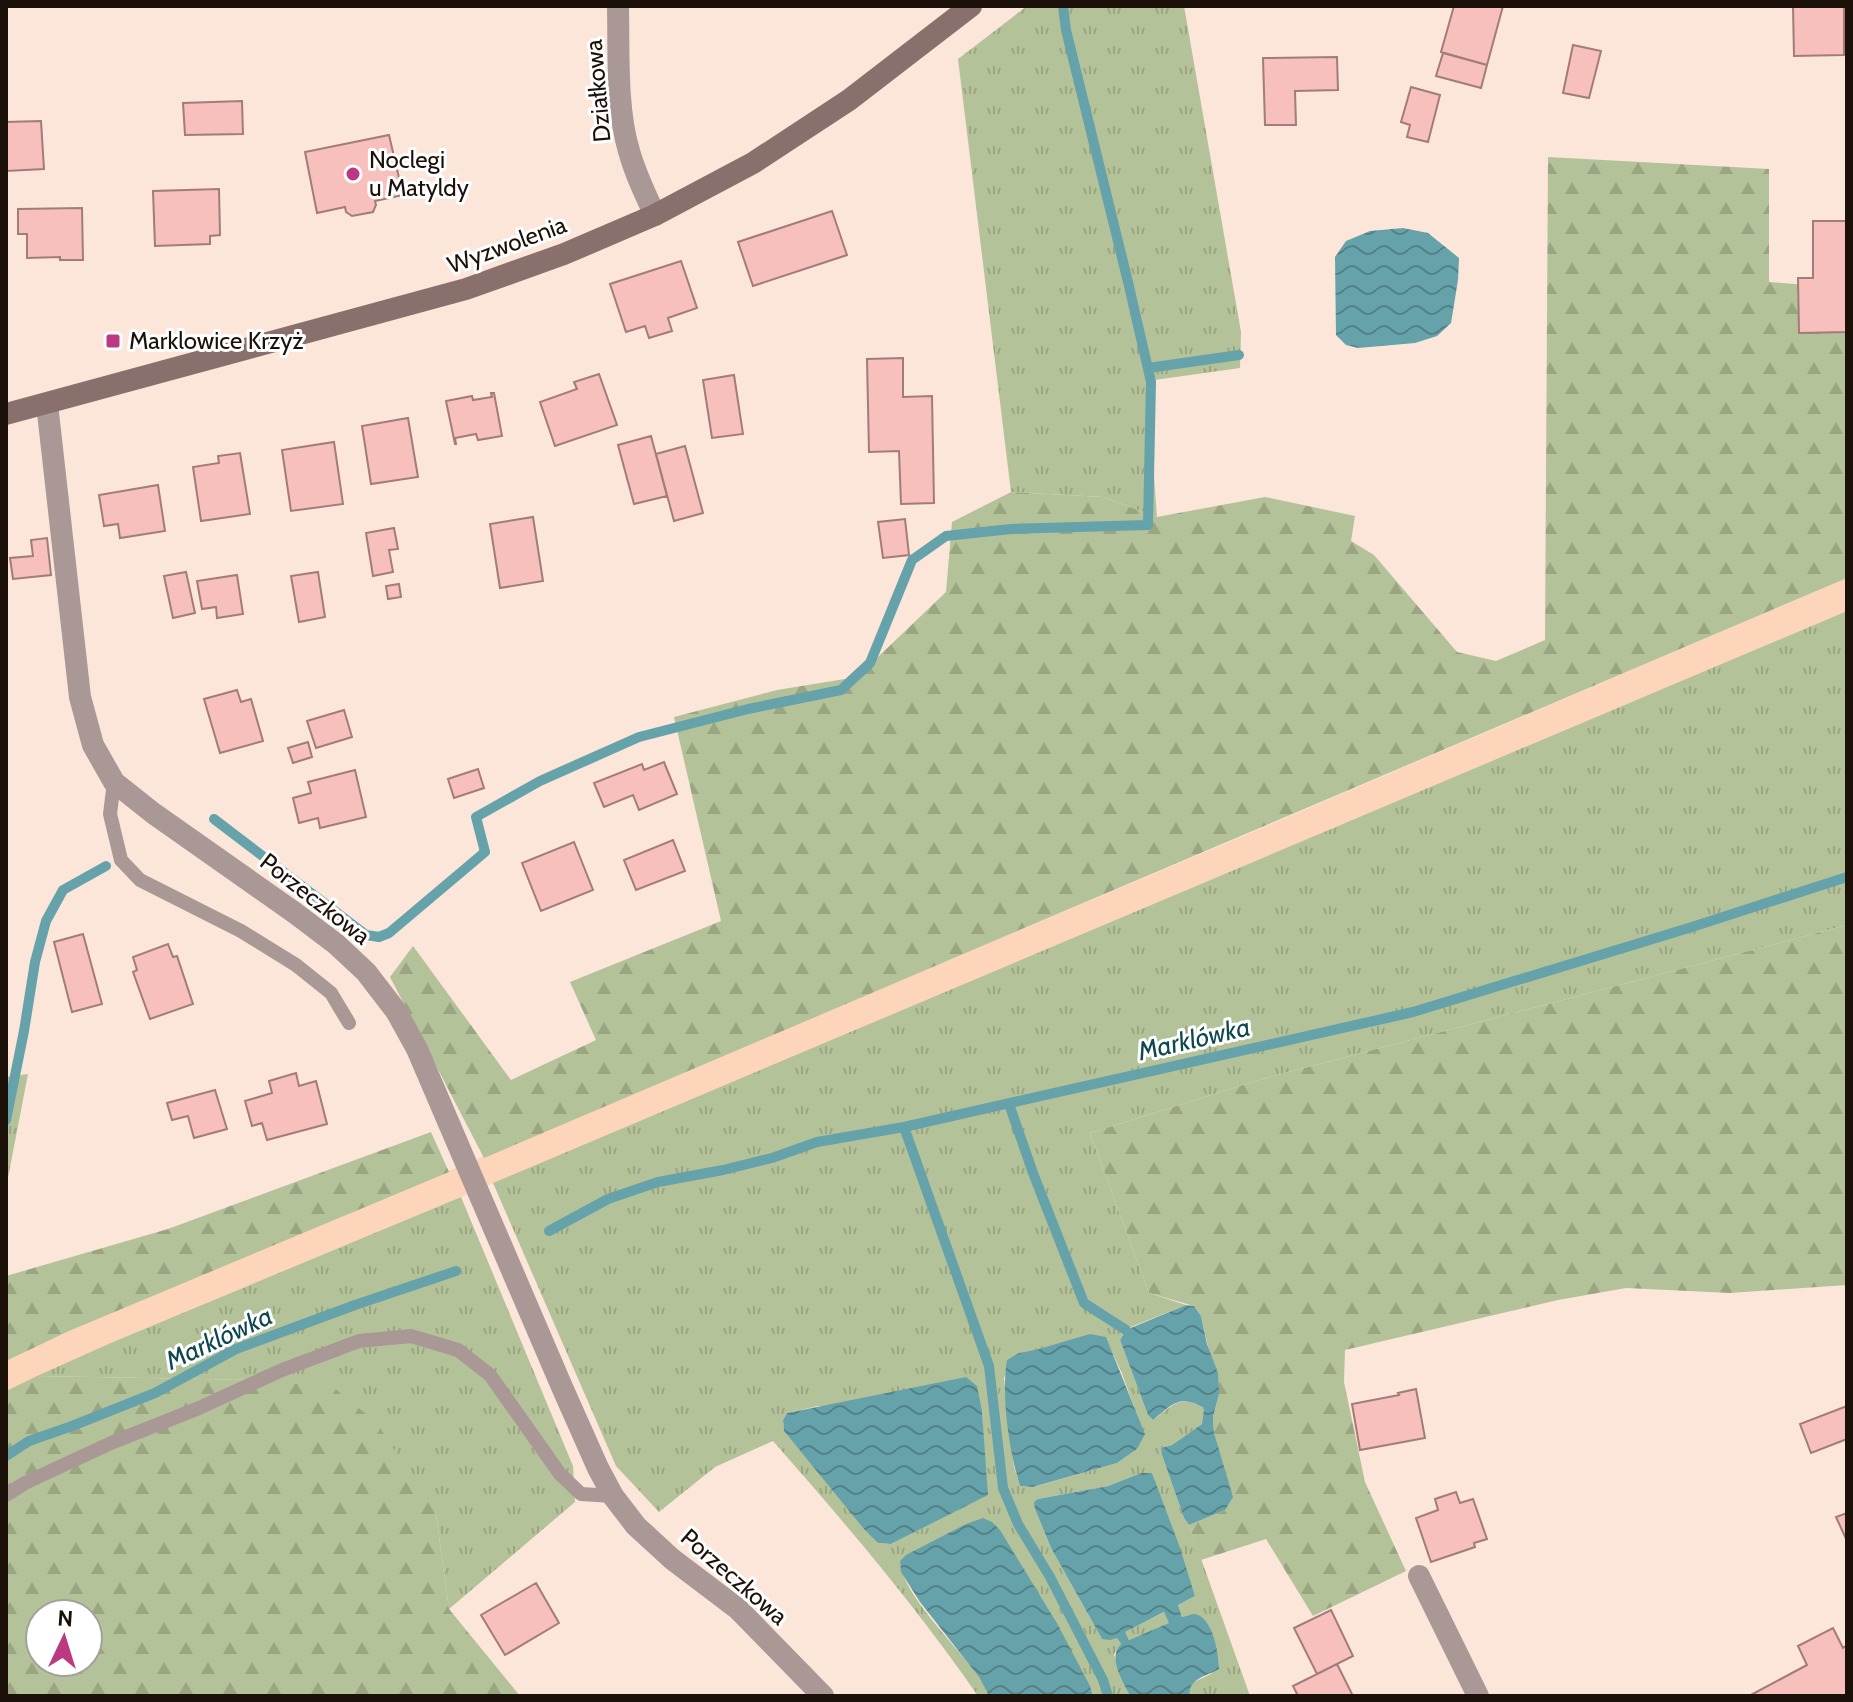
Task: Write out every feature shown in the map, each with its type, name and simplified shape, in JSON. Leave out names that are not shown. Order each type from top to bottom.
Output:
[{"type":"main road","name":"Wyzwolenia","points":[[6,414],[466,289],[564,254],[655,215],[753,163],[849,100],[971,6]]},
{"type":"street","name":"Działkowa","points":[[618,6],[623,127],[638,179],[655,215]]},
{"type":"street","name":"Porzeczkowa","points":[[47,404],[80,697],[93,745],[114,782],[295,913],[366,972],[396,1011],[417,1049],[562,1387],[613,1496],[636,1526],[672,1559],[738,1609],[823,1696]]},
{"type":"street","points":[[1419,1576],[1478,1696]]},
{"type":"lane","points":[[114,782],[110,814],[121,860],[140,880],[241,931],[296,965],[331,993],[349,1023]]},
{"type":"lane","points":[[6,1495],[111,1443],[282,1370],[359,1341],[411,1336],[458,1350],[490,1375],[560,1474],[581,1494],[613,1496]]},
{"type":"shaded area","points":[[1847,578],[1847,611],[113,1342],[6,1391],[6,1361],[69,1331]]},
{"type":"green space","points":[[1027,6],[1184,6],[1241,332],[1240,368],[1147,381],[1157,517],[1103,497],[1011,492],[958,59]]},
{"type":"green space","points":[[1548,157],[1769,169],[1769,282],[1847,288],[1847,578],[484,1158],[390,977],[413,946],[511,1080],[596,1040],[570,982],[721,921],[674,717],[777,690],[857,677],[946,592],[952,522],[1011,492],[1103,497],[1157,517],[1265,497],[1355,516],[1351,541],[1374,555],[1457,652],[1496,661],[1545,640]]},
{"type":"green space","points":[[1847,611],[1847,925],[1259,1080],[1090,1133],[1149,1293],[1186,1305],[1126,1329],[1120,1340],[1148,1415],[1153,1420],[1177,1403],[1188,1402],[1204,1408],[1202,1424],[1172,1445],[1161,1448],[1162,1455],[1250,1696],[1190,1696],[1192,1683],[1211,1674],[1219,1664],[1206,1622],[1192,1615],[1182,1617],[1178,1605],[1195,1596],[1152,1473],[1141,1473],[1108,1486],[1038,1499],[1035,1509],[1051,1548],[1102,1639],[1117,1638],[1121,1644],[1114,1654],[1130,1696],[1093,1696],[1090,1686],[900,1561],[910,1588],[931,1619],[977,1674],[989,1696],[978,1696],[879,1566],[773,1441],[715,1467],[659,1512],[616,1466],[493,1183]],"holes":[[[1105,1337],[1144,1434],[1137,1449],[1117,1463],[1034,1487],[1020,1486],[1014,1467],[1004,1378],[1019,1353]],[[818,1406],[982,1411],[987,1495],[891,1544],[878,1543],[784,1431],[783,1420],[787,1413]]]},
{"type":"green space","points":[[1847,925],[1847,1285],[1730,1293],[1626,1288],[1558,1300],[1345,1350],[1344,1382],[1365,1482],[1406,1571],[1313,1616],[1266,1539],[1201,1560],[1189,1525],[1225,1510],[1213,1417],[1219,1394],[1201,1316],[1194,1306],[1149,1293],[1090,1133],[1259,1080]]},
{"type":"green space","points":[[28,1074],[6,1188],[6,1077]]},
{"type":"green space","points":[[431,1132],[449,1172],[69,1331],[6,1361],[6,1276],[168,1229]]},
{"type":"green space","points":[[461,1197],[573,1466],[575,1502],[449,1609],[436,1514],[256,1380],[37,1376],[113,1342]]},
{"type":"green space","points":[[37,1376],[256,1380],[333,1387],[377,1423],[436,1514],[449,1609],[520,1696],[6,1696],[6,1391]]},
{"type":"green space","points":[[1165,1612],[1170,1623],[1129,1640],[1124,1632]]},
{"type":"water","points":[[1403,228],[1428,233],[1459,258],[1451,323],[1437,336],[1415,343],[1358,348],[1346,345],[1336,335],[1335,257],[1346,241],[1370,231]]},
{"type":"water","points":[[1186,1305],[1194,1306],[1201,1316],[1218,1373],[1214,1433],[1233,1497],[1225,1510],[1189,1525],[1161,1448],[1172,1445],[1202,1424],[1204,1408],[1182,1401],[1171,1405],[1153,1420],[1148,1415],[1120,1340],[1126,1330]]},
{"type":"water","points":[[1090,1334],[1106,1337],[1145,1434],[1137,1449],[1117,1463],[1033,1487],[1020,1486],[1007,1423],[1007,1360],[1019,1353]]},
{"type":"water","points":[[966,1377],[977,1386],[982,1411],[988,1495],[891,1544],[878,1543],[864,1529],[784,1431],[783,1420],[787,1413]]},
{"type":"water","points":[[1141,1473],[1152,1473],[1195,1596],[1178,1605],[1182,1617],[1195,1614],[1206,1622],[1218,1655],[1219,1669],[1195,1682],[1190,1696],[1130,1696],[1116,1663],[1121,1644],[1117,1638],[1102,1639],[1051,1548],[1035,1509],[1034,1502],[1038,1499],[1108,1486]],"holes":[[[1164,1612],[1169,1623],[1129,1640],[1125,1632]]]},
{"type":"water","points":[[983,1518],[1000,1530],[1058,1625],[1093,1696],[989,1696],[979,1677],[920,1602],[901,1572],[900,1561],[906,1555]]},
{"type":"building","points":[[1454,6],[1503,6],[1487,65],[1441,52]]},
{"type":"building","points":[[1793,6],[1844,6],[1844,55],[1794,56]]},
{"type":"building","points":[[1573,45],[1601,51],[1589,98],[1563,93]]},
{"type":"building","points":[[1443,53],[1487,65],[1481,88],[1436,76]]},
{"type":"building","points":[[1337,57],[1338,90],[1295,91],[1296,125],[1265,125],[1263,58]]},
{"type":"building","points":[[1411,87],[1440,95],[1428,142],[1407,137],[1410,125],[1401,122]]},
{"type":"building","points":[[242,101],[243,134],[185,135],[183,103]]},
{"type":"building","points":[[41,121],[44,169],[6,171],[6,122]]},
{"type":"building","name":"Noclegi u Matyldy","points":[[389,135],[403,195],[375,201],[373,212],[352,216],[345,207],[317,213],[305,152]]},
{"type":"building","points":[[219,189],[220,235],[210,236],[210,244],[155,246],[153,191]]},
{"type":"building","points":[[82,208],[83,260],[27,258],[27,234],[18,234],[18,209]]},
{"type":"building","points":[[832,211],[847,255],[753,286],[738,242]]},
{"type":"building","points":[[1813,221],[1846,221],[1847,332],[1799,333],[1798,278],[1813,278]]},
{"type":"building","points":[[681,261],[697,308],[668,318],[672,331],[649,338],[645,326],[626,332],[610,284]]},
{"type":"building","points":[[903,358],[903,397],[932,396],[934,503],[901,504],[899,451],[869,452],[867,359]]},
{"type":"building","points":[[599,374],[617,425],[555,446],[540,402],[577,389],[574,382]]},
{"type":"building","points":[[734,375],[743,434],[712,438],[703,380]]},
{"type":"building","points":[[491,393],[494,393],[502,436],[478,440],[476,434],[455,438],[455,444],[446,401],[472,396],[473,400],[492,397]]},
{"type":"building","points":[[408,418],[418,477],[371,484],[362,426]]},
{"type":"building","points":[[651,436],[667,496],[634,504],[618,445]]},
{"type":"building","points":[[334,442],[343,504],[291,511],[282,450]]},
{"type":"building","points":[[685,446],[703,513],[674,521],[656,454]]},
{"type":"building","points":[[240,453],[250,514],[201,521],[193,467],[219,463],[218,456]]},
{"type":"building","points":[[158,485],[165,531],[120,538],[118,524],[104,526],[99,495]]},
{"type":"building","points":[[533,517],[543,581],[500,588],[490,524]]},
{"type":"building","points":[[905,519],[909,555],[883,558],[878,522]]},
{"type":"building","points":[[394,528],[398,549],[389,550],[393,572],[373,576],[366,533]]},
{"type":"building","points":[[47,538],[51,575],[13,579],[10,558],[33,556],[31,540]]},
{"type":"building","points":[[186,572],[195,613],[173,618],[164,576]]},
{"type":"building","points":[[318,572],[325,617],[299,622],[291,576]]},
{"type":"building","points":[[237,575],[243,614],[217,618],[216,607],[202,609],[197,581]]},
{"type":"building","points":[[399,584],[401,597],[388,599],[386,586]]},
{"type":"building","points":[[237,690],[241,702],[251,699],[263,741],[220,753],[204,699]]},
{"type":"building","points":[[344,710],[352,737],[316,748],[307,721]]},
{"type":"building","points":[[308,742],[312,757],[293,763],[288,748]]},
{"type":"building","points":[[664,762],[677,794],[639,810],[633,795],[604,807],[594,783],[642,764],[644,770]]},
{"type":"building","points":[[478,769],[484,788],[454,798],[448,779]]},
{"type":"building","points":[[355,770],[366,817],[320,828],[318,818],[299,823],[293,798],[311,793],[308,782]]},
{"type":"building","points":[[673,840],[685,871],[636,890],[624,860]]},
{"type":"building","points":[[574,842],[593,890],[541,911],[522,863]]},
{"type":"building","points":[[83,934],[102,1004],[72,1012],[54,942]]},
{"type":"building","points":[[168,944],[173,957],[177,956],[193,1004],[150,1019],[133,972],[137,970],[133,957]]},
{"type":"building","points":[[296,1073],[299,1086],[316,1081],[327,1124],[267,1140],[262,1123],[252,1126],[245,1101],[272,1093],[269,1081]]},
{"type":"building","points":[[215,1090],[227,1129],[194,1138],[188,1116],[172,1120],[167,1103]]},
{"type":"building","points":[[1416,1389],[1425,1438],[1360,1450],[1352,1404]]},
{"type":"building","points":[[1847,1406],[1847,1439],[1811,1453],[1800,1424]]},
{"type":"building","points":[[1456,1492],[1460,1503],[1473,1499],[1487,1539],[1474,1543],[1475,1547],[1431,1562],[1416,1518],[1438,1510],[1435,1499]]},
{"type":"building","points":[[1847,1513],[1847,1541],[1836,1517]]},
{"type":"building","points":[[536,1583],[559,1623],[505,1655],[481,1615]]},
{"type":"building","points":[[1331,1610],[1353,1656],[1317,1674],[1294,1628]]},
{"type":"building","points":[[1833,1628],[1843,1648],[1847,1645],[1847,1696],[1749,1696],[1807,1665],[1798,1646]]},
{"type":"building","points":[[1337,1664],[1353,1696],[1298,1696],[1293,1686]]},
{"type":"waterway","points":[[214,819],[366,935],[379,937],[389,933],[485,852],[476,817],[540,781],[639,737],[748,709],[841,690],[870,663],[912,560],[946,536],[1011,529],[1148,525],[1151,382],[1066,30],[1063,6]]},
{"type":"waterway","points":[[1148,368],[1239,355]]},
{"type":"waterway","points":[[6,1120],[35,962],[46,921],[63,890],[106,866]]},
{"type":"waterway","name":"Marklówka","points":[[549,1231],[608,1199],[658,1182],[772,1158],[817,1142],[904,1127],[1413,1012],[1847,877]]},
{"type":"waterway","points":[[1009,1104],[1084,1303],[1126,1330]]},
{"type":"waterway","points":[[904,1127],[989,1366],[1003,1488],[1018,1524],[1050,1577],[1103,1680],[1108,1696]]},
{"type":"waterway","name":"Marklówka","points":[[6,1456],[29,1441],[155,1393],[236,1349],[456,1271]]},
{"type":"place","name":"Noclegi u Matyldy","points":[[353,174]]},
{"type":"place","name":"Marklowice Krzyż","points":[[113,341]]}]
